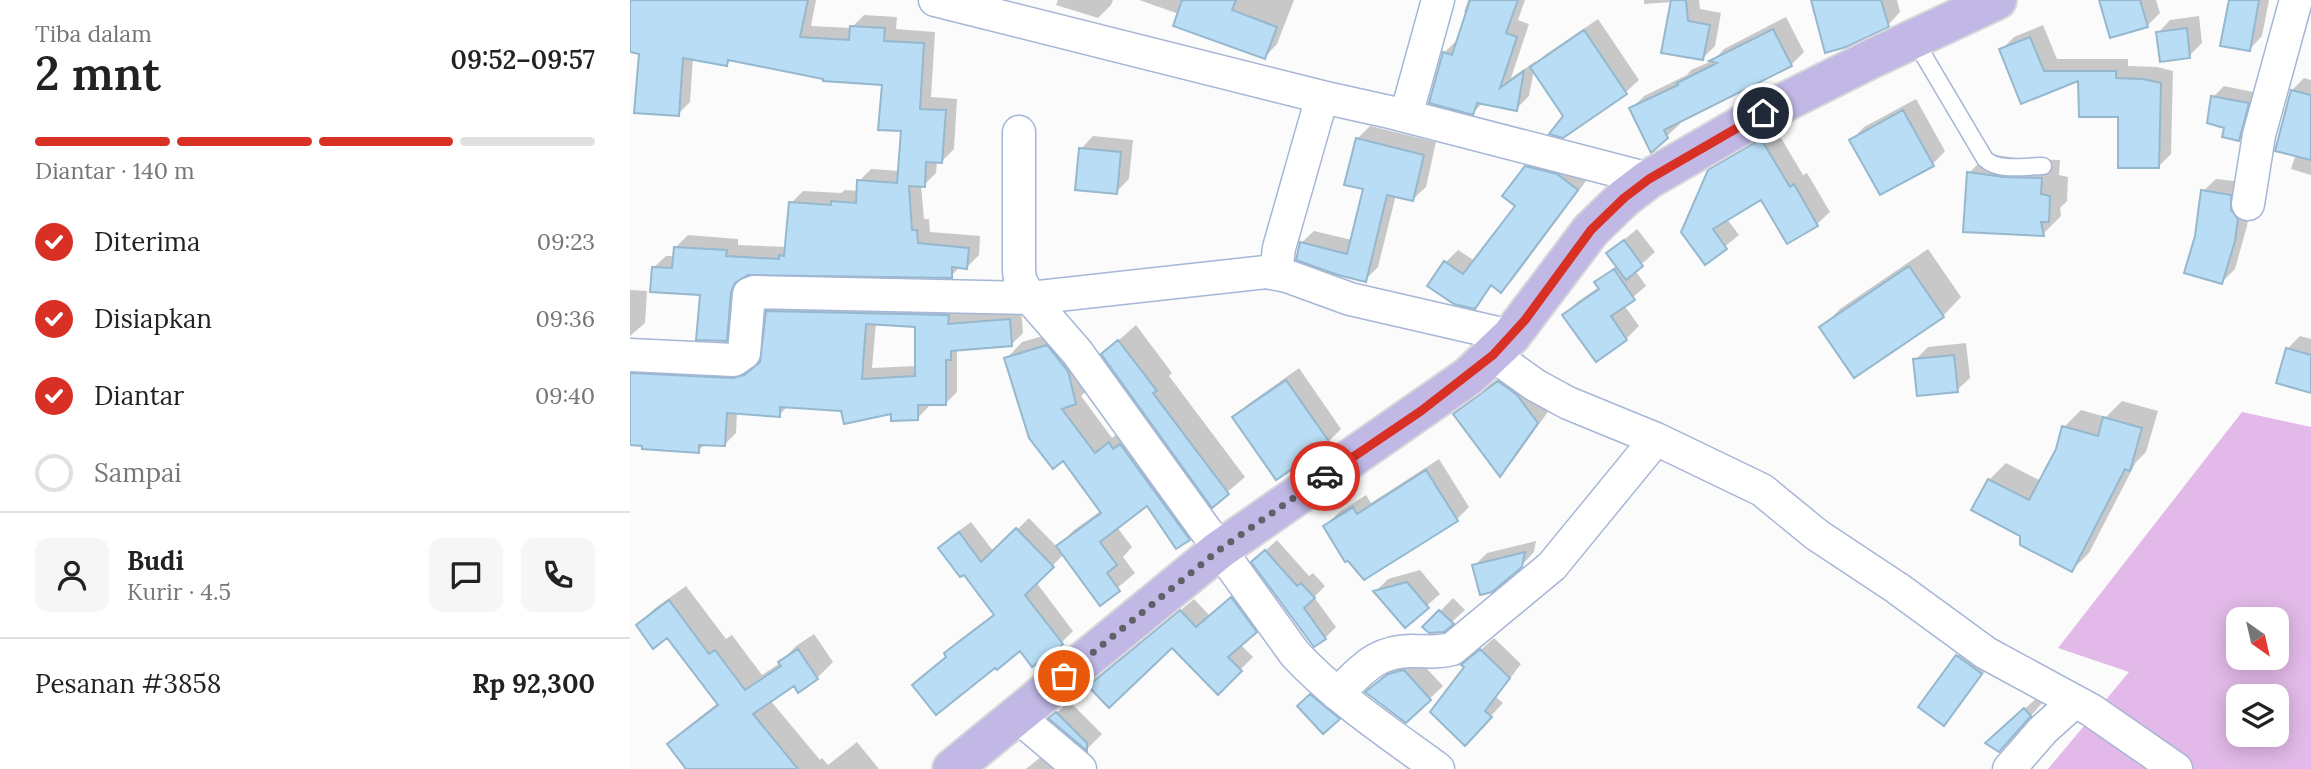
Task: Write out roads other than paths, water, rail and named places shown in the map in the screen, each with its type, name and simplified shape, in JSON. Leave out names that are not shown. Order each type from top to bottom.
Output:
[{"type":"main road","points":[[953,769],[1219,550],[1431,404],[1502,345],[1591,230],[1624,198],[1649,179],[1763,113],[1914,38],[1947,11],[1997,0]]},
{"type":"street","points":[[935,0],[1649,179]]},
{"type":"street","points":[[1406,116],[1438,0]]},
{"type":"street","points":[[2248,204],[2259,135],[2297,0]]},
{"type":"street","points":[[1276,273],[1279,248],[1322,97]]},
{"type":"street","points":[[1019,132],[1019,270],[1023,289],[1077,352],[1295,654],[1336,694],[1438,769]]},
{"type":"street","points":[[630,355],[734,360],[744,353],[749,293],[754,292],[1030,298],[1254,273],[1276,273],[1350,299],[1502,345],[1535,386],[1568,403],[1656,439],[1762,490],[1817,535],[1986,653],[2102,718],[2176,769]]},
{"type":"street","points":[[1336,694],[1368,663],[1388,652],[1415,650],[1438,653],[1452,649],[1552,566],[1656,439]]},
{"type":"street","points":[[2008,769],[2043,730],[2074,702]]},
{"type":"street","points":[[1016,715],[1080,769]]},
{"type":"lane","points":[[1914,38],[1985,159],[1999,166],[2043,166]]}]
